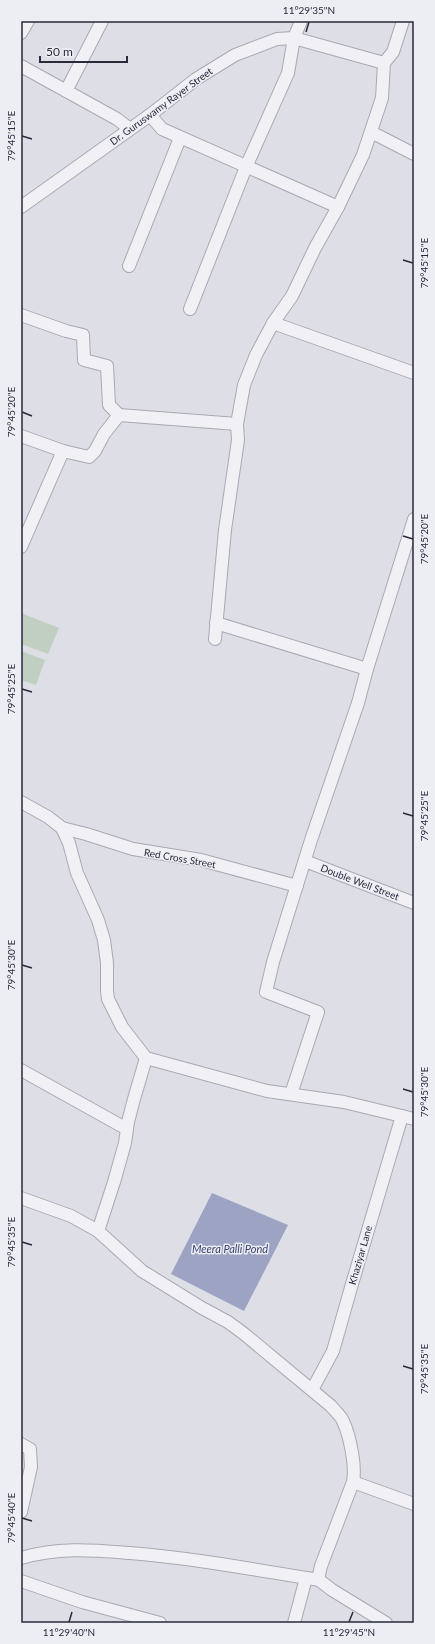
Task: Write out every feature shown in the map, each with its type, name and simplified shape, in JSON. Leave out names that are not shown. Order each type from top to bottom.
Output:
[{"type":"street","points":[[21,33],[28,21]]},
{"type":"street","points":[[66,91],[102,21]]},
{"type":"street","points":[[190,309],[246,167],[288,73],[294,38],[301,21]]},
{"type":"street","points":[[215,639],[225,530],[238,440],[237,424],[244,386],[256,355],[273,323],[292,296],[363,155],[382,98],[384,63],[393,52],[403,21]]},
{"type":"street","name":"Dr. Guruswamy Rayer Street","points":[[21,207],[150,115],[196,79],[235,55],[277,39],[294,38],[384,63]]},
{"type":"street","points":[[21,66],[118,120],[130,129]]},
{"type":"street","points":[[150,115],[162,129],[180,138],[338,207]]},
{"type":"street","points":[[371,132],[414,154]]},
{"type":"street","points":[[128,266],[180,138]]},
{"type":"street","points":[[21,315],[66,331],[83,335],[84,360],[107,366],[109,405],[119,415],[237,424]]},
{"type":"street","points":[[273,323],[414,373]]},
{"type":"street","points":[[21,436],[62,451],[89,457],[95,451],[104,434],[119,415]]},
{"type":"street","points":[[21,547],[62,451]]},
{"type":"street","points":[[291,1094],[318,1012],[266,992],[273,962],[322,802],[358,703],[367,669],[414,519]]},
{"type":"street","points":[[216,623],[367,669]]},
{"type":"street","points":[[21,802],[48,817],[62,828],[69,843],[77,873],[98,920],[104,940],[107,963],[106,991],[108,999],[122,1027],[146,1058],[191,1072],[267,1091],[344,1102],[408,1118]]},
{"type":"street","name":"Red Cross Street","points":[[62,828],[133,849],[201,860],[297,886]]},
{"type":"street","name":"Double Well Street","points":[[305,861],[414,903]]},
{"type":"street","points":[[98,1231],[121,1156],[134,1099],[146,1058]]},
{"type":"street","points":[[21,1070],[127,1129]]},
{"type":"street","name":"Khaziyar Lane","points":[[312,1390],[333,1351],[352,1284],[408,1118]]},
{"type":"street","points":[[21,1198],[71,1216],[98,1231],[142,1270],[196,1305],[228,1322],[272,1356],[331,1406],[343,1421],[352,1459],[354,1474],[353,1482],[321,1566],[318,1575],[319,1580]]},
{"type":"street","points":[[21,1444],[30,1449],[31,1467],[21,1512]]},
{"type":"street","points":[[353,1482],[414,1504]]},
{"type":"street","points":[[21,1558],[38,1553],[91,1549],[157,1555],[319,1580],[332,1590],[386,1623]]},
{"type":"street","points":[[294,1623],[306,1578]]},
{"type":"street","points":[[21,1581],[82,1602],[160,1623]]},
{"type":"green space","points":[[21,613],[59,628],[48,654],[21,644]]},
{"type":"green space","points":[[21,651],[45,660],[36,685],[21,680]]},
{"type":"water","name":"Meera Palli Pond","points":[[212,1193],[288,1225],[244,1311],[171,1274]]}]
